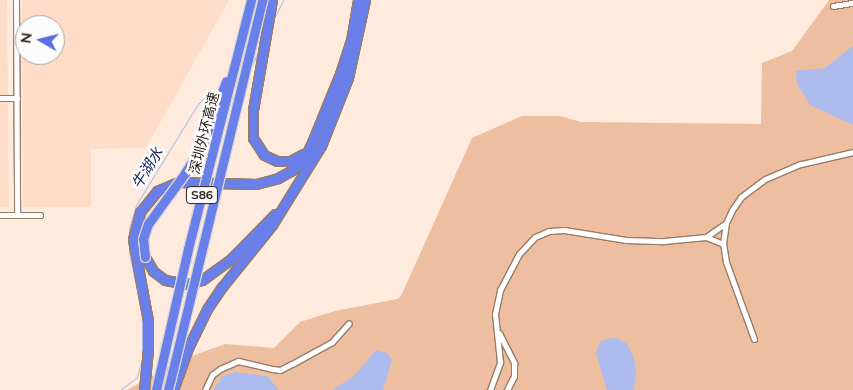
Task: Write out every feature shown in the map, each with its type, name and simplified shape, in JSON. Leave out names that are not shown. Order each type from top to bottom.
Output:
[{"type":"highway","name":"深圳外环高速","points":[[156,390],[188,249],[251,0]]},
{"type":"highway","name":"深圳外环高速","points":[[168,390],[202,241],[262,0]]},
{"type":"highway","points":[[272,0],[253,110],[253,138],[264,155],[276,161],[290,161],[309,148]]},
{"type":"highway","points":[[144,390],[148,349],[148,321],[133,239],[140,212],[157,191],[178,182],[245,184],[269,182],[294,168],[309,148],[344,64],[358,0]]},
{"type":"highway","points":[[173,390],[194,333],[222,287],[263,238],[320,146],[346,84],[357,44],[364,0]]},
{"type":"highway","points":[[246,22],[202,146],[185,174],[148,224],[143,239],[145,257],[154,271],[165,280],[187,284],[202,280],[231,259],[287,201]]},
{"type":"street","points":[[16,0],[17,215]]},
{"type":"street","points":[[833,6],[853,3]]},
{"type":"street","points":[[0,98],[17,98]]},
{"type":"street","points":[[754,339],[730,276],[724,244],[726,224],[741,197],[764,179],[801,164],[853,152]]},
{"type":"street","points":[[0,215],[40,215]]},
{"type":"street","points":[[706,237],[726,224]]},
{"type":"street","points":[[490,390],[500,362],[496,326],[496,302],[505,279],[523,247],[541,234],[564,230],[642,241],[706,237],[724,244]]},
{"type":"street","points":[[205,390],[212,375],[220,369],[238,362],[280,370],[332,342],[349,323]]},
{"type":"street","points":[[496,326],[514,363],[514,376],[507,390]]},
{"type":"shaded area","points":[[0,0],[7,0],[9,207],[0,207]]},
{"type":"shaded area","points":[[22,0],[229,0],[146,148],[91,149],[91,207],[23,207],[22,65],[65,65],[65,15],[22,15]]},
{"type":"shaded area","points":[[829,0],[853,0],[853,390],[127,390],[181,360],[225,344],[274,348],[300,322],[335,311],[397,299],[401,296],[472,138],[522,116],[560,116],[581,122],[761,124],[762,63],[792,51]]},
{"type":"water","points":[[853,46],[853,125],[810,105],[797,84],[796,71],[825,68]]},
{"type":"water","points":[[617,338],[627,344],[634,358],[636,371],[634,390],[607,390],[596,353],[600,342]]},
{"type":"water","points":[[376,350],[387,353],[392,360],[383,390],[332,390],[354,376]]},
{"type":"water","points":[[235,372],[267,376],[279,390],[213,390],[223,376]]},
{"type":"waterway","name":"牛湖水","points":[[272,22],[283,0]]},
{"type":"waterway","name":"牛湖水","points":[[249,72],[259,50]]},
{"type":"waterway","name":"牛湖水","points":[[120,390],[137,377],[142,360],[142,316],[129,252],[129,228],[136,205],[198,104],[211,91],[218,93]]}]
